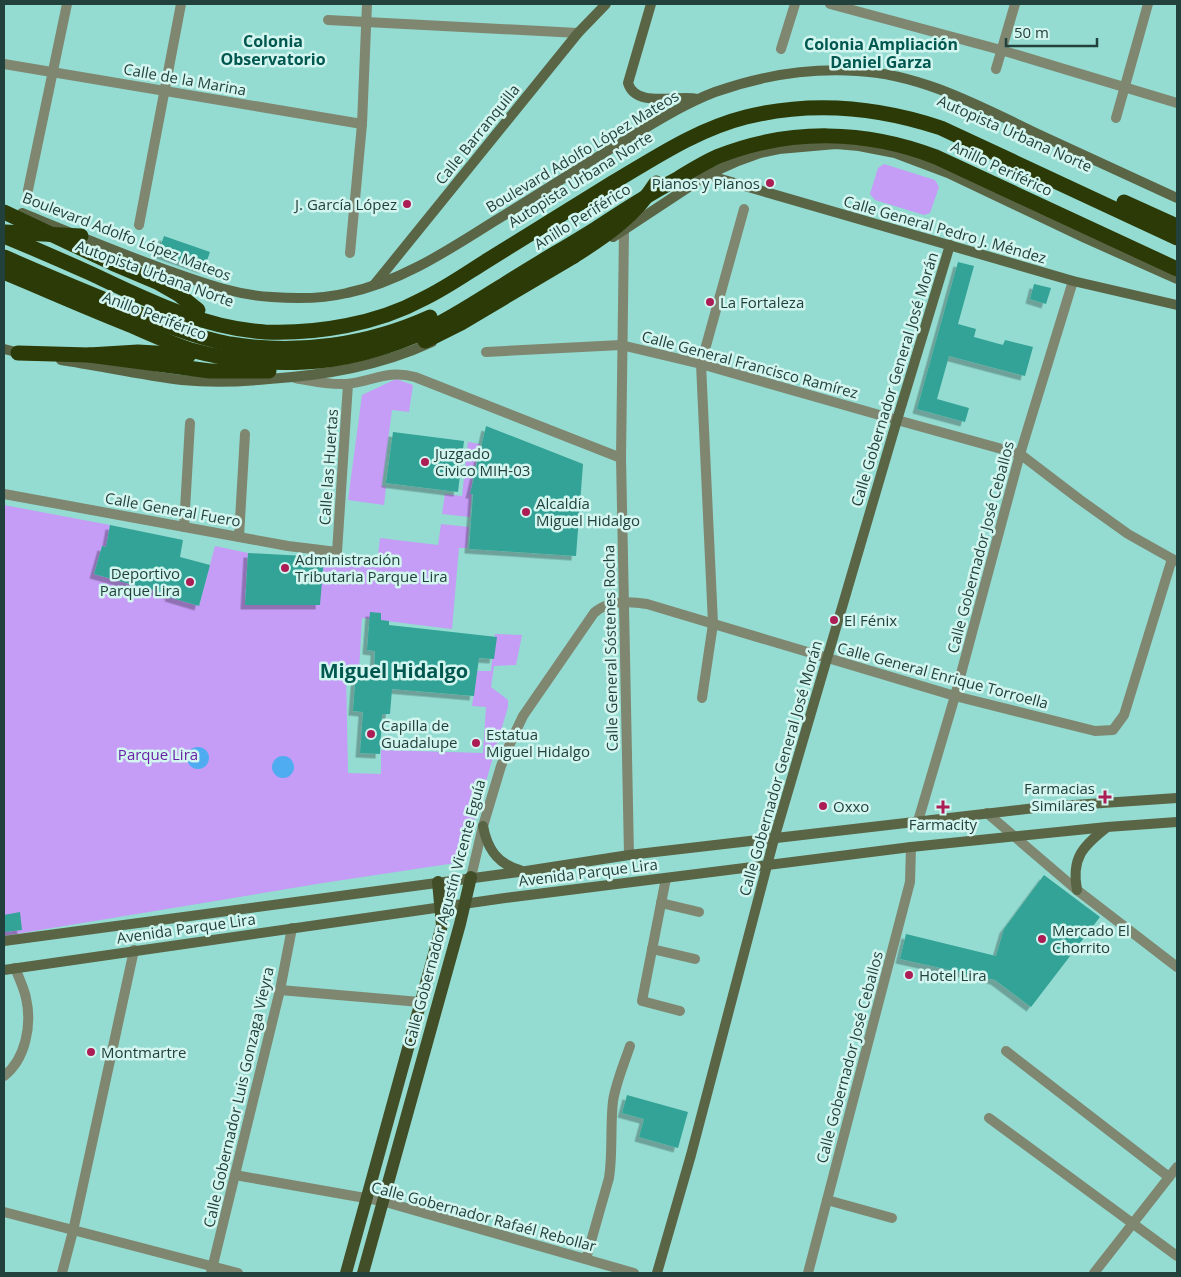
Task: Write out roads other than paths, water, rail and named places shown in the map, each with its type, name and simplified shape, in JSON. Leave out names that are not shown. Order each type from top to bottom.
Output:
[{"type":"highway","name":"Autopista Urbana Norte","points":[[4,233],[146,291],[225,319],[250,323],[329,324],[364,318],[402,306],[434,292],[575,201],[705,126],[755,108],[801,99],[842,98],[909,108],[970,129],[1177,226]]},
{"type":"highway","name":"Anillo Periférico","points":[[4,233],[160,306],[194,318],[230,327],[262,332],[289,332],[346,326],[373,319],[422,300],[658,155],[715,127],[745,117],[778,111],[805,108],[835,108],[858,109],[912,118],[941,128],[1177,238]]},
{"type":"highway","points":[[4,257],[193,335],[229,344],[261,348],[293,349],[325,346],[402,330],[431,317],[462,301],[701,156],[764,135],[820,129],[870,132],[903,138],[941,151],[1158,252],[1177,259]]},
{"type":"highway","name":"Anillo Periférico","points":[[4,272],[188,349],[253,361],[304,362],[336,359],[378,349],[415,336],[459,313],[646,196],[717,157],[747,147],[804,136],[855,136],[910,147],[1025,197],[1177,269]]},
{"type":"highway","points":[[11,351],[89,355],[210,371],[287,374],[386,354],[408,348],[445,332],[566,261],[610,233],[637,209],[647,198],[656,183]]},
{"type":"highway","points":[[4,212],[156,282],[178,294],[198,310]]},
{"type":"highway","points":[[4,233],[81,236]]},
{"type":"highway","points":[[89,355],[165,352],[253,361]]},
{"type":"highway","points":[[166,366],[181,364],[238,366],[253,361]]},
{"type":"main road","name":"Calle Barranquilla","points":[[374,286],[578,33],[606,4]]},
{"type":"main road","points":[[651,4],[628,83],[629,86],[638,95],[648,98],[686,97],[698,100]]},
{"type":"main road","name":"Boulevard Adolfo López Mateos","points":[[4,205],[133,258],[225,291],[269,297],[316,298],[348,293],[374,286],[433,260],[606,152],[673,112],[698,100],[734,86],[766,78],[796,73],[856,71],[900,77],[980,107],[1177,198]]},
{"type":"main road","points":[[11,351],[182,380],[230,382],[287,374],[349,370],[387,360],[443,338],[624,230],[707,176],[738,161],[779,149],[836,144],[878,148],[948,173],[1177,279]]},
{"type":"main road","name":"Calle General Pedro J. Méndez","points":[[707,176],[1073,281],[1177,304]]},
{"type":"main road","name":"Calle Gobernador General José Morán","points":[[657,1273],[691,1155],[774,839],[950,245]]},
{"type":"main road","name":"Avenida Parque Lira","points":[[4,941],[526,871],[629,855],[987,813],[1078,804],[1177,798]]},
{"type":"main road","name":"Avenida Parque Lira","points":[[4,970],[440,906],[911,847],[1107,827],[1177,822]]},
{"type":"main road","points":[[483,826],[486,842],[496,857],[511,867],[526,871]]},
{"type":"main road","points":[[1077,890],[1075,879],[1080,853],[1088,842],[1107,827]]},
{"type":"main road","name":"Calle Gobernador Agustín Vicente Eguía","points":[[363,1273],[466,903],[471,877]]},
{"type":"main road","name":"Calle Gobernador Agustín Vicente Eguía","points":[[346,1273],[442,926],[438,882]]},
{"type":"street","points":[[28,190],[67,4]]},
{"type":"street","points":[[139,225],[180,4]]},
{"type":"street","points":[[350,253],[362,124],[367,4]]},
{"type":"street","points":[[781,49],[795,4]]},
{"type":"street","points":[[830,4],[1001,50],[1177,103]]},
{"type":"street","points":[[996,70],[1015,4]]},
{"type":"street","points":[[1116,118],[1148,4]]},
{"type":"street","points":[[328,20],[578,33]]},
{"type":"street","name":"Calle de la Marina","points":[[4,64],[362,124]]},
{"type":"street","points":[[702,698],[714,624],[700,364],[744,209]]},
{"type":"street","name":"Calle General Sóstenes Rocha","points":[[624,230],[621,458],[629,855]]},
{"type":"street","name":"Calle Gobernador José Ceballos","points":[[918,821],[955,696],[1020,454],[1073,281]]},
{"type":"street","name":"Calle General Francisco Ramírez","points":[[486,352],[622,346],[653,351],[1020,454],[1128,534],[1175,561]]},
{"type":"street","points":[[287,374],[335,384],[348,384],[392,374],[404,374],[621,458]]},
{"type":"street","name":"Calle las Huertas","points":[[337,552],[348,384]]},
{"type":"street","points":[[184,527],[190,423]]},
{"type":"street","points":[[239,537],[245,434]]},
{"type":"street","name":"Calle General Fuero","points":[[4,494],[288,546],[337,552]]},
{"type":"street","name":"Calle General Enrique Torroella","points":[[623,603],[647,604],[955,696],[1095,730],[1113,730],[1124,715],[1175,561]]},
{"type":"street","name":"Calle Gobernador Agustín Vicente Eguía","points":[[471,877],[483,826],[501,766],[523,716],[594,613],[605,605],[623,603]]},
{"type":"street","points":[[987,813],[1077,890],[1177,967]]},
{"type":"street","name":"Calle Gobernador José Ceballos","points":[[808,1273],[910,882],[911,847]]},
{"type":"street","points":[[666,878],[642,1001],[680,1011]]},
{"type":"street","points":[[661,904],[699,912]]},
{"type":"street","name":"Calle Gobernador Luis Gonzaga Vieyra","points":[[212,1270],[280,990],[292,928]]},
{"type":"street","points":[[652,949],[695,959]]},
{"type":"street","points":[[62,1273],[73,1231],[134,950]]},
{"type":"street","points":[[4,1076],[22,1053],[27,1036],[29,1016],[26,996],[15,968]]},
{"type":"street","points":[[280,990],[420,1002]]},
{"type":"street","points":[[586,1259],[609,1178],[615,1090],[630,1046]]},
{"type":"street","points":[[1006,1051],[1169,1177]]},
{"type":"street","points":[[989,1118],[1177,1256]]},
{"type":"street","points":[[1094,1273],[1177,1167]]},
{"type":"street","name":"Calle Gobernador Rafaél Rebollar","points":[[235,1175],[382,1201],[634,1273]]},
{"type":"street","points":[[827,1200],[892,1218]]},
{"type":"street","points":[[4,1212],[212,1270],[238,1273]]},
{"type":"water","points":[[198,747],[206,750],[209,758],[206,766],[198,769],[190,766],[187,758],[190,750]]},
{"type":"water","points":[[283,756],[291,759],[294,767],[291,775],[283,778],[275,775],[272,767],[275,759]]},
{"type":"place","name":"Pianos y Pianos","points":[[770,183]]},
{"type":"place","name":"J. García López","points":[[407,204]]},
{"type":"place","name":"La Fortaleza","points":[[710,302]]},
{"type":"place","name":"Juzgado Civico MIH-03","points":[[425,462]]},
{"type":"place","name":"Alcaldía Miguel Hidalgo","points":[[526,512]]},
{"type":"place","name":"Administración Tributaria Parque Lira","points":[[285,568]]},
{"type":"place","name":"Deportivo Parque Lira","points":[[190,582]]},
{"type":"place","name":"El Fénix","points":[[834,620]]},
{"type":"place","name":"Capilla de Guadalupe","points":[[371,734]]},
{"type":"place","name":"Estatua Miguel Hidalgo","points":[[476,743]]},
{"type":"place","name":"Farmacias Similares","points":[[1105,797]]},
{"type":"place","name":"Oxxo","points":[[823,806]]},
{"type":"place","name":"Farmacity","points":[[943,807]]},
{"type":"place","name":"Mercado El Chorrito","points":[[1042,939]]},
{"type":"place","name":"Hotel Lira","points":[[909,975]]},
{"type":"place","name":"Montmartre","points":[[91,1052]]},
{"type":"district","name":"Colonia Observatorio","points":[[273,50]]},
{"type":"district","name":"Colonia Ampliación Daniel Garza","points":[[881,53]]},
{"type":"district","name":"Miguel Hidalgo","points":[[394,670]]},
{"type":"park label","name":"Parque Lira","points":[[158,754]]}]
